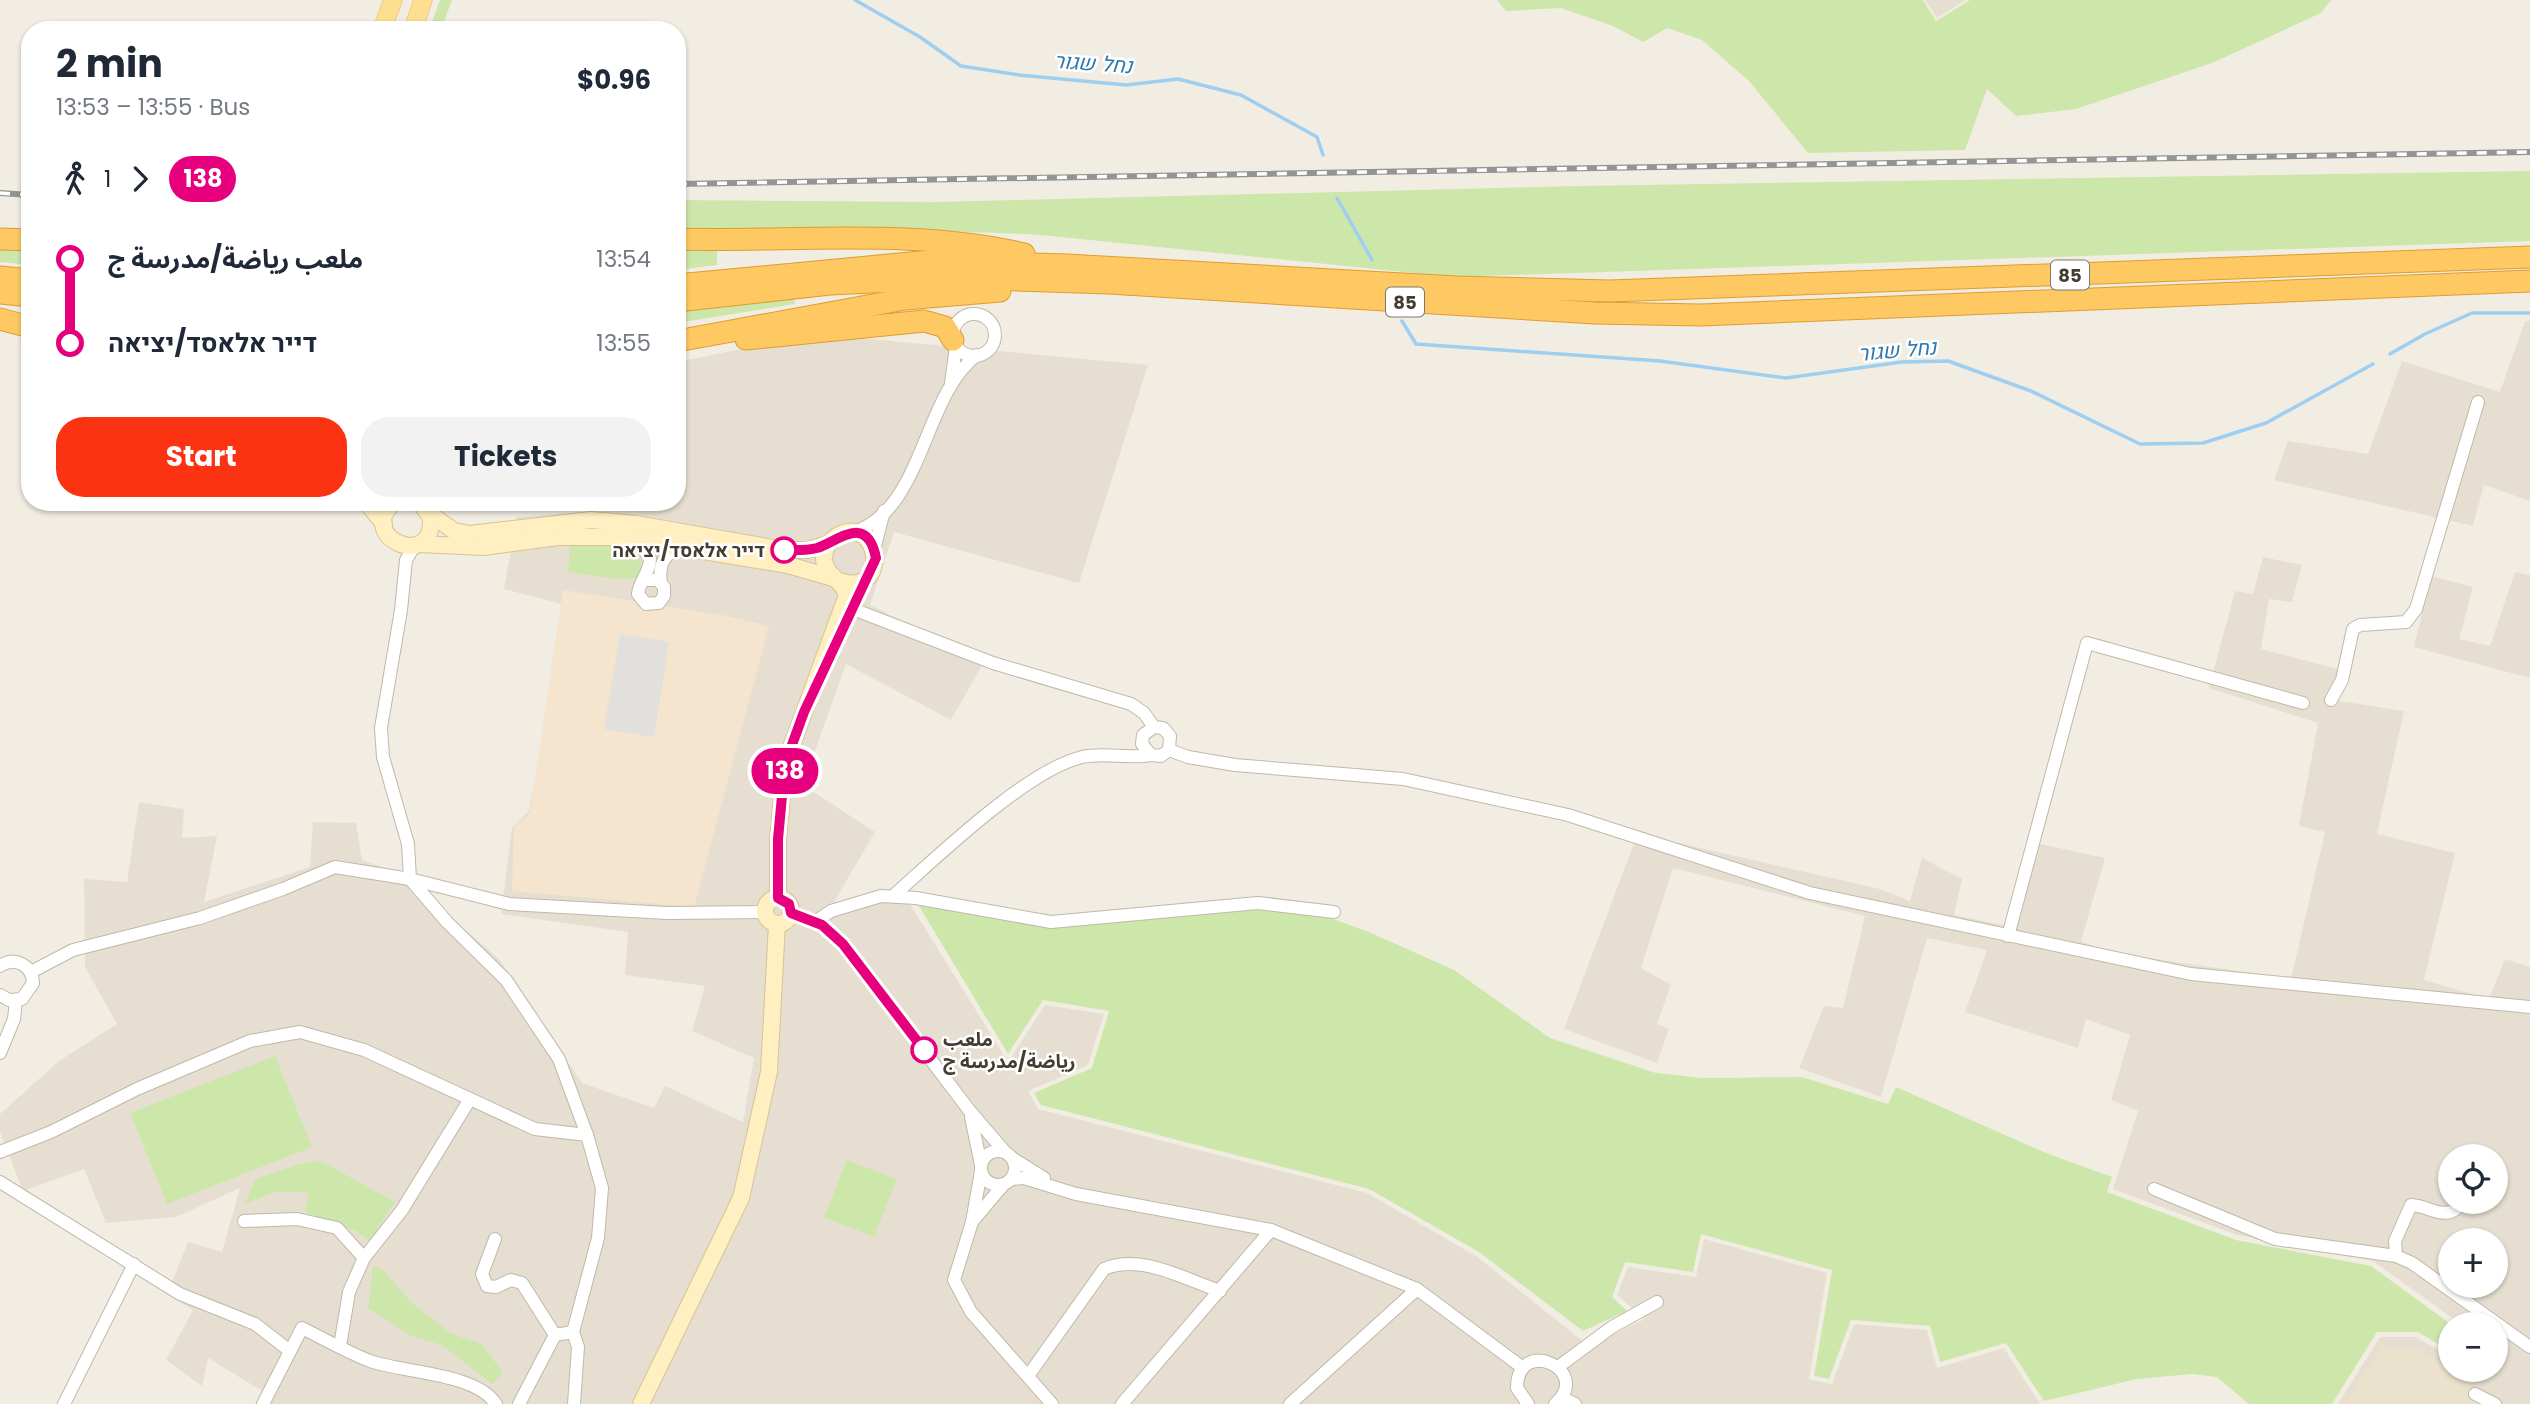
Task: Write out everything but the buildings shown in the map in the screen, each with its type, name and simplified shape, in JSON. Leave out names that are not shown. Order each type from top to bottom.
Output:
[{"type":"highway","points":[[0,239],[21,240]]},
{"type":"highway","points":[[686,239],[980,243],[1067,265]]},
{"type":"highway","name":"85","points":[[686,284],[931,261],[1067,265],[1414,285],[1610,291],[2530,257]]},
{"type":"highway","points":[[0,276],[21,279]]},
{"type":"highway","name":"85","points":[[686,300],[830,284],[930,278],[1109,283],[1595,313],[1701,315],[2530,281]]},
{"type":"highway","points":[[686,339],[905,299],[1109,283]]},
{"type":"highway","points":[[0,293],[21,295]]},
{"type":"highway","points":[[0,319],[21,325]]},
{"type":"highway","points":[[686,340],[766,339],[924,321],[945,327],[954,343]]},
{"type":"main road","points":[[385,21],[393,0]]},
{"type":"main road","points":[[416,21],[423,0]]},
{"type":"main road","points":[[373,511],[387,531],[404,546],[417,544],[484,547],[575,536],[638,540],[788,565],[850,584],[865,579]]},
{"type":"main road","points":[[387,511],[387,531]]},
{"type":"main road","points":[[417,544],[430,533],[426,511]]},
{"type":"main road","points":[[429,511],[454,531],[470,534],[591,520],[636,524],[784,550],[808,550],[829,544]]},
{"type":"main road","points":[[778,898],[778,839],[785,764],[804,712],[849,608],[874,566],[874,550],[863,537],[851,533],[838,535],[829,544],[824,560],[847,595],[849,608]]},
{"type":"main road","points":[[778,898],[789,904],[791,913],[784,923],[777,924],[770,922],[765,912],[768,902],[778,898]]},
{"type":"main road","points":[[641,1404],[741,1198],[769,1072],[777,924]]},
{"type":"street","points":[[950,390],[954,343],[952,333],[958,320],[971,314],[984,316],[993,326],[994,340],[987,351],[967,355],[954,343]]},
{"type":"street","points":[[874,550],[885,511],[911,471],[950,390],[977,355]]},
{"type":"street","points":[[2331,700],[2342,680],[2353,629],[2360,625],[2406,622],[2416,609],[2478,402]]},
{"type":"street","points":[[851,533],[885,511]]},
{"type":"street","points":[[387,531],[398,556],[403,582]]},
{"type":"street","points":[[638,540],[650,558],[645,580]]},
{"type":"street","points":[[417,544],[406,560],[401,610],[382,715],[381,743],[408,844],[410,879],[447,922],[506,980],[559,1059],[587,1135],[602,1188],[598,1238],[573,1332],[578,1347],[574,1404]]},
{"type":"street","points":[[662,583],[653,578],[645,580],[639,586],[638,594],[642,601],[650,605],[659,603],[664,596],[662,583],[660,571],[664,559],[679,546]]},
{"type":"street","points":[[849,608],[993,663],[1131,705],[1144,713],[1154,727]]},
{"type":"street","points":[[2008,936],[2087,643],[2303,703]]},
{"type":"street","points":[[893,896],[959,837],[1047,772],[1082,757],[1161,755],[1168,750],[1170,736],[1163,729],[1154,727],[1146,731],[1142,740],[1144,749],[1151,755]]},
{"type":"street","points":[[1168,750],[1199,760],[1235,765],[1404,779],[1543,809],[1810,893],[2191,974],[2530,1007]]},
{"type":"street","points":[[31,972],[73,950],[200,918],[283,889],[335,867],[410,879],[509,904],[667,912],[765,912]]},
{"type":"street","points":[[815,922],[831,911],[881,896],[1051,922],[1258,903],[1334,912]]},
{"type":"street","points":[[791,913],[815,922],[843,944],[1015,1166],[1007,1181],[972,1222]]},
{"type":"street","points":[[0,966],[6,962],[19,962],[31,972]]},
{"type":"street","points":[[0,1053],[14,1019],[16,1001],[31,989],[31,972]]},
{"type":"street","points":[[0,996],[16,1001]]},
{"type":"street","points":[[0,1152],[250,1041],[300,1032],[364,1050],[535,1129],[587,1135]]},
{"type":"street","points":[[340,1346],[349,1292],[364,1258],[402,1210],[470,1099]]},
{"type":"street","points":[[969,1110],[977,1137],[981,1168],[972,1222],[954,1280],[971,1312],[1052,1404]]},
{"type":"street","points":[[981,1168],[990,1153],[1008,1155],[1076,1194]]},
{"type":"street","points":[[981,1168],[989,1183],[1024,1178],[1076,1194],[1271,1230],[1418,1289],[1523,1368]]},
{"type":"street","points":[[0,1182],[180,1294],[255,1324],[290,1351]]},
{"type":"street","points":[[2154,1189],[2275,1239],[2396,1256],[2412,1263],[2530,1347]]},
{"type":"street","points":[[2396,1256],[2395,1241],[2411,1205],[2421,1205],[2438,1211]]},
{"type":"street","points":[[244,1222],[297,1219],[337,1228],[364,1258]]},
{"type":"street","points":[[1122,1404],[1271,1230]]},
{"type":"street","points":[[495,1240],[482,1274],[487,1286],[496,1287],[511,1280],[522,1283],[555,1335]]},
{"type":"street","points":[[1028,1376],[1104,1269],[1118,1262],[1135,1262],[1220,1291]]},
{"type":"street","points":[[64,1404],[134,1265]]},
{"type":"street","points":[[1290,1404],[1418,1289]]},
{"type":"street","points":[[1558,1367],[1612,1327],[1657,1302]]},
{"type":"street","points":[[263,1404],[302,1328],[371,1361],[460,1382],[489,1393],[496,1404]]},
{"type":"street","points":[[555,1335],[573,1332]]},
{"type":"street","points":[[519,1404],[555,1335]]},
{"type":"street","points":[[1524,1403],[1517,1388],[1523,1368],[1536,1360],[1552,1362],[1558,1367],[1565,1382],[1558,1401],[1575,1404]]},
{"type":"street","points":[[2474,1394],[2495,1404]]},
{"type":"shaded area","points":[[1925,0],[1966,0],[1937,18]]},
{"type":"shaded area","points":[[2525,321],[2530,321],[2530,501],[2484,485],[2473,526],[2274,480],[2288,441],[2368,454],[2402,361],[2500,392]]},
{"type":"shaded area","points":[[816,334],[1148,365],[1079,583],[894,532],[870,605],[984,662],[951,720],[846,664],[803,785],[875,832],[831,907],[905,896],[1008,1062],[1045,1005],[1104,1014],[1088,1065],[1028,1091],[1038,1109],[1367,1193],[1476,1256],[1589,1346],[1645,1319],[1617,1295],[1628,1267],[1696,1277],[1704,1239],[1827,1273],[1809,1379],[1832,1384],[1854,1324],[1927,1330],[1937,1368],[2004,1348],[2040,1404],[255,1404],[264,1392],[208,1358],[202,1386],[166,1360],[193,1310],[167,1294],[188,1242],[222,1252],[240,1188],[176,1217],[106,1223],[84,1169],[23,1191],[0,1132],[0,1114],[59,1061],[117,1024],[85,967],[84,879],[127,882],[139,802],[184,809],[182,838],[217,836],[204,902],[310,867],[313,822],[356,823],[362,860],[399,873],[499,959],[582,1083],[654,1108],[665,1086],[743,1122],[754,1058],[692,1031],[705,986],[625,975],[628,932],[501,914],[512,828],[529,811],[537,771],[561,604],[504,589],[517,517],[596,511],[686,511],[686,360]]},
{"type":"shaded area","points":[[2263,557],[2302,565],[2292,602],[2269,599],[2261,649],[2338,669],[2333,700],[2404,711],[2377,834],[2455,853],[2424,980],[2489,999],[2505,959],[2530,967],[2530,1404],[2338,1404],[2380,1337],[2416,1337],[2438,1350],[2438,1382],[2508,1382],[2508,1312],[2444,1312],[2373,1261],[2237,1235],[2113,1189],[2138,1111],[2111,1100],[2130,1035],[2086,1019],[2078,1048],[1965,1012],[1987,950],[1927,938],[1881,1097],[1799,1068],[1824,1006],[1843,1008],[1865,916],[1673,868],[1641,968],[1671,985],[1657,1024],[1669,1029],[1657,1063],[1564,1029],[1639,830],[1670,841],[1880,889],[1910,901],[1922,858],[1962,879],[1954,915],[2008,926],[2031,842],[2105,858],[2081,941],[2108,952],[2291,979],[2325,832],[2299,826],[2318,723],[2209,688],[2235,591],[2253,594]]},
{"type":"shaded area","points":[[2515,572],[2530,575],[2530,678],[2414,647],[2431,576],[2473,587],[2459,639],[2490,646]]},
{"type":"shaded area","points":[[563,590],[728,616],[769,626],[694,907],[512,891],[514,828],[530,813]]},
{"type":"shaded area","points":[[620,634],[669,642],[654,737],[604,729]]},
{"type":"shaded area","points":[[2383,1347],[2420,1350],[2438,1362],[2438,1382],[2468,1382],[2491,1397],[2492,1404],[2345,1404]]},
{"type":"green space","points":[[440,0],[452,0],[444,21],[432,21]]},
{"type":"green space","points":[[1497,0],[1923,0],[1936,21],[1970,0],[2331,0],[2321,13],[2212,63],[2076,109],[2016,116],[1987,89],[1965,150],[1808,153],[1749,81],[1702,40],[1667,28],[1643,42],[1613,26],[1561,8],[1506,11]]},
{"type":"green space","points":[[2530,171],[2530,241],[1453,277],[1041,235],[686,229],[686,200],[934,202],[1579,186]]},
{"type":"green space","points":[[0,248],[21,249],[21,264],[0,262]]},
{"type":"green space","points":[[686,250],[717,250],[717,265],[686,269]]},
{"type":"green space","points":[[791,292],[795,304],[686,322],[686,308]]},
{"type":"green space","points":[[570,546],[627,546],[641,560],[641,571],[636,578],[615,579],[568,572]]},
{"type":"green space","points":[[916,901],[1064,921],[1261,906],[1322,915],[1369,932],[1454,970],[1550,1038],[1656,1073],[1703,1078],[1802,1077],[1888,1104],[1896,1087],[2046,1153],[2112,1177],[2107,1192],[2236,1240],[2371,1266],[2438,1315],[2438,1344],[2418,1332],[2377,1332],[2332,1404],[2249,1404],[2217,1377],[2192,1374],[2137,1379],[2044,1401],[2006,1343],[1940,1362],[1930,1326],[1851,1320],[1829,1379],[1814,1376],[1832,1270],[1701,1234],[1693,1272],[1625,1262],[1612,1297],[1627,1311],[1583,1331],[1479,1252],[1369,1189],[1041,1105],[1034,1093],[1092,1068],[1109,1011],[1043,1000],[1008,1054]]},
{"type":"green space","points":[[275,1056],[312,1147],[167,1204],[130,1113]]},
{"type":"green space","points":[[847,1160],[897,1179],[874,1237],[824,1217]]},
{"type":"green space","points":[[321,1161],[395,1202],[369,1241],[356,1231],[305,1212],[309,1192],[275,1192],[245,1204],[255,1179],[296,1165]]},
{"type":"green space","points":[[373,1265],[384,1271],[412,1303],[450,1333],[482,1344],[503,1373],[492,1384],[442,1345],[411,1336],[368,1308]]},
{"type":"waterway","name":"נחל שגור","points":[[855,0],[920,37],[961,66],[1019,75],[1126,85],[1178,79],[1241,95],[1317,137],[1323,155]]},
{"type":"waterway","name":"נחל שגור","points":[[1337,198],[1372,260]]},
{"type":"waterway","name":"נחל שגור","points":[[2390,354],[2425,334],[2472,313],[2530,313]]},
{"type":"waterway","name":"נחל שגור","points":[[1402,321],[1416,344],[1660,361],[1786,378],[1902,362],[1948,361],[2031,391],[2140,444],[2203,443],[2266,423],[2373,364]]},
{"type":"railway","points":[[686,184],[2530,152]]},
{"type":"railway","points":[[0,193],[21,194]]},
{"type":"bus line","name":"138","points":[[784,550],[819,548],[829,544],[838,535],[855,533],[870,542],[876,558],[804,712],[785,764],[778,839],[778,898],[786,900],[791,913],[822,925],[843,944],[924,1050]]},
{"type":"place","name":"דייר אלאסד/יציאה","points":[[784,550]]},
{"type":"place","name":"ملعب رياضة/مدرسة ج","points":[[924,1050]]}]
